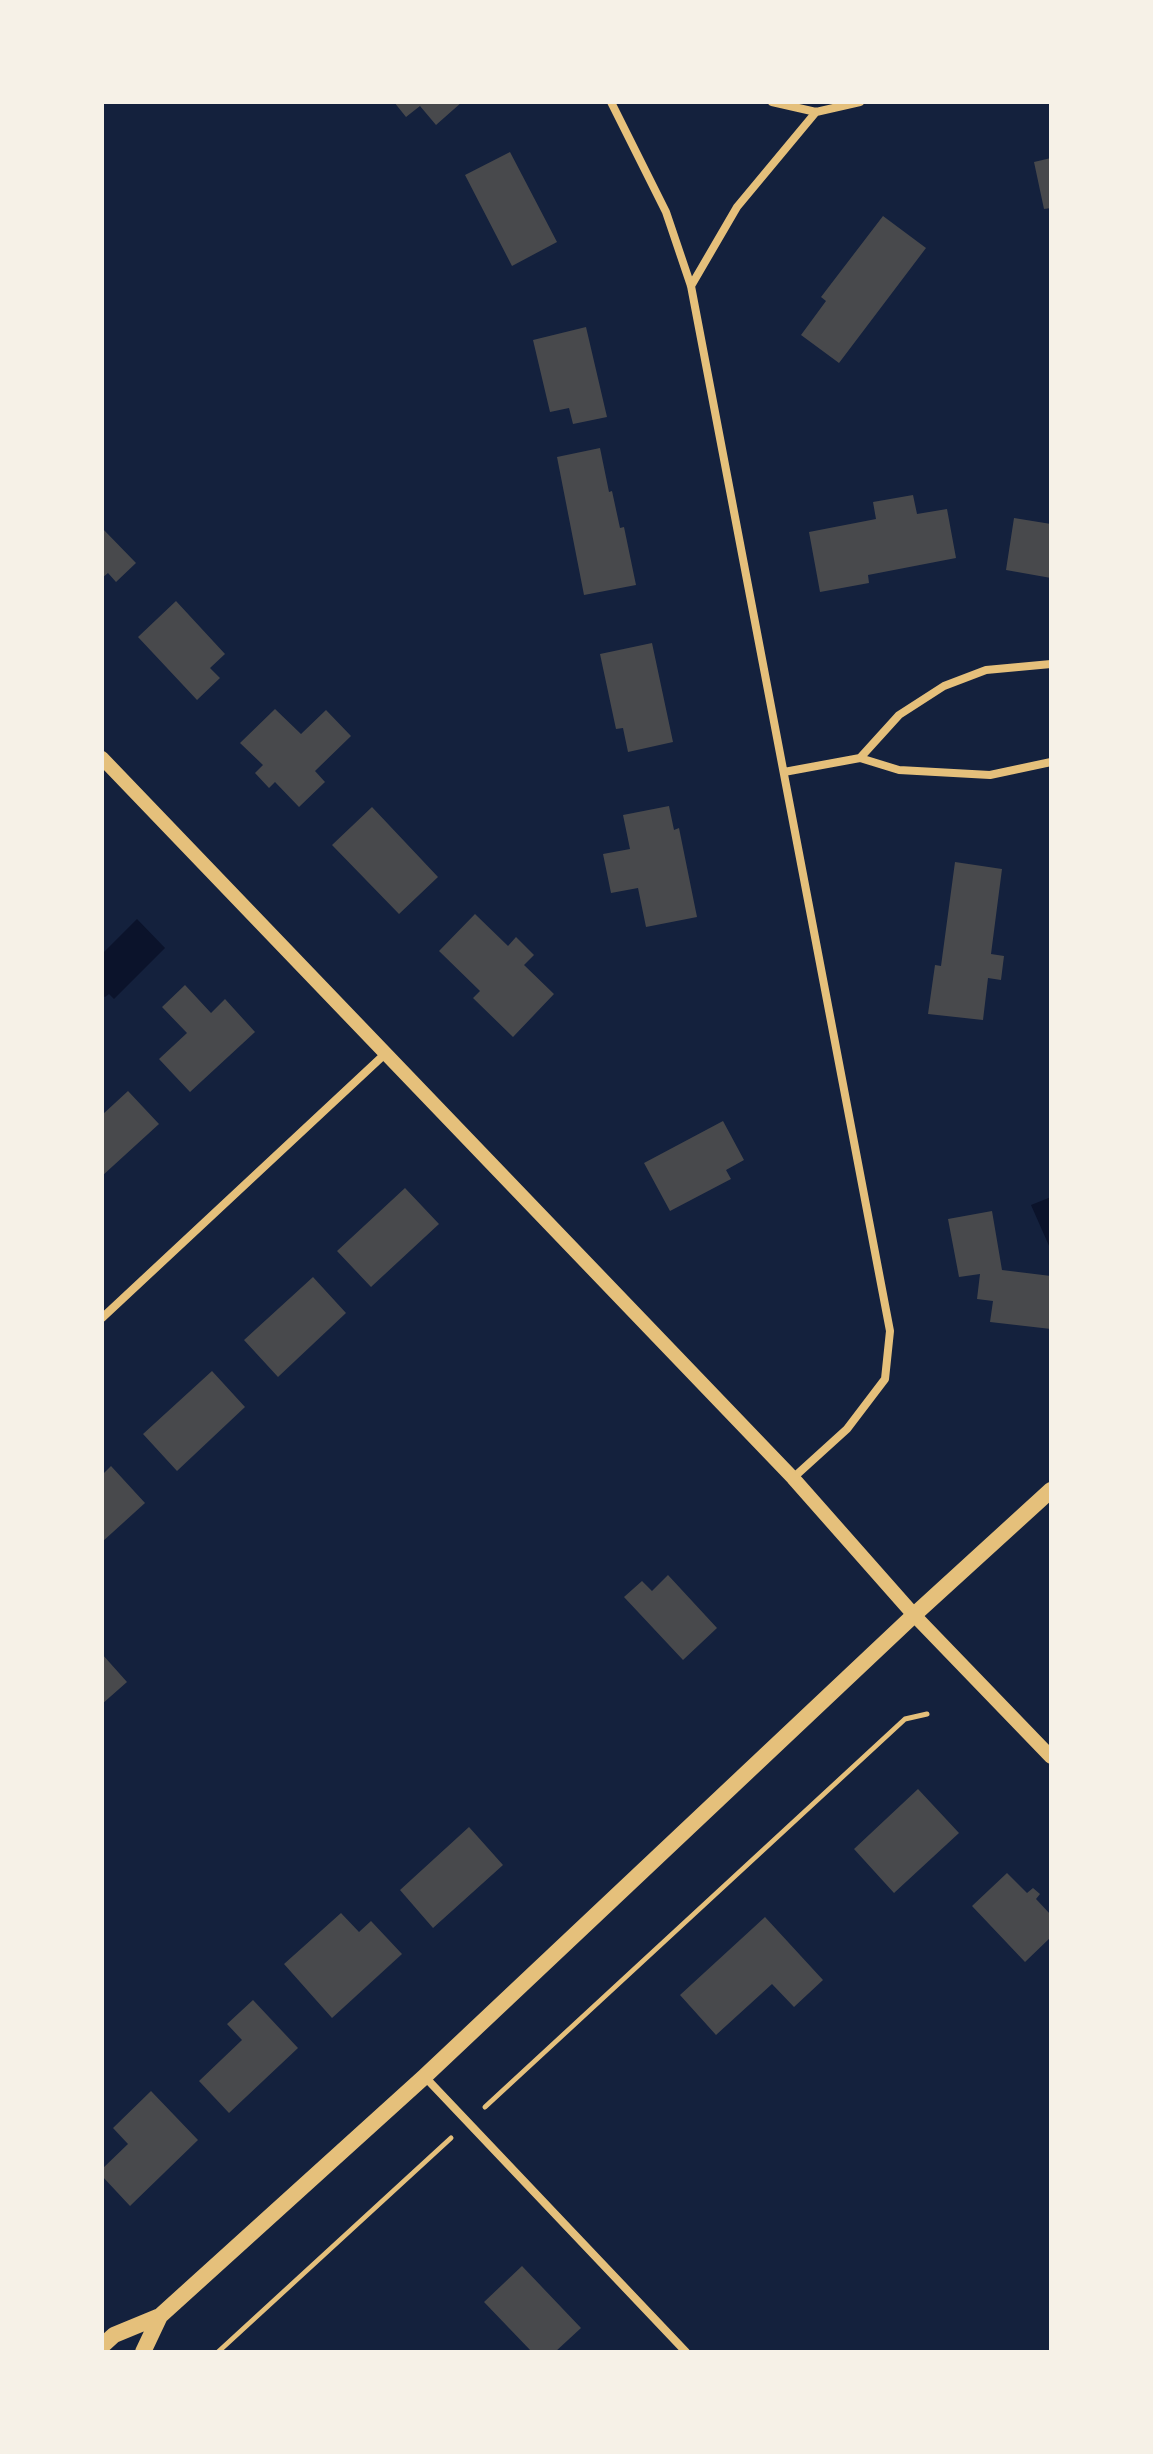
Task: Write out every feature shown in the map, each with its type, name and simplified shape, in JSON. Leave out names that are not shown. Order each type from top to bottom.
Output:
[{"type":"main road","points":[[102,2346],[114,2335],[160,2316],[424,2077],[1051,1490]]},
{"type":"main road","points":[[143,2352],[160,2316]]},
{"type":"street","points":[[611,102],[666,212],[691,286],[890,1331],[885,1379],[847,1429],[793,1478]]},
{"type":"street","points":[[772,102],[816,112],[860,102]]},
{"type":"street","points":[[691,286],[737,207],[816,112]]},
{"type":"street","points":[[860,758],[899,715],[944,686],[986,670],[1051,664]]},
{"type":"street","points":[[102,758],[793,1478],[914,1615],[1051,1757]]},
{"type":"street","points":[[784,772],[860,758],[899,770],[990,775],[1051,762]]},
{"type":"street","points":[[102,1318],[386,1053]]},
{"type":"street","points":[[424,2077],[686,2352]]},
{"type":"path","points":[[218,2352],[905,1719],[927,1714]]},
{"type":"water","points":[[137,919],[165,948],[114,999],[109,994],[105,997],[102,995],[102,954]]},
{"type":"water","points":[[1051,1197],[1051,1247],[1050,1248],[1031,1205]]},
{"type":"building","points":[[394,102],[462,102],[436,125],[420,106],[406,117]]},
{"type":"building","points":[[510,152],[557,242],[512,266],[465,175]]},
{"type":"building","points":[[1051,158],[1051,208],[1044,209],[1034,162]]},
{"type":"building","points":[[883,216],[926,248],[839,363],[801,335],[826,301],[821,297]]},
{"type":"building","points":[[586,327],[607,417],[573,424],[569,408],[550,412],[533,340]]},
{"type":"building","points":[[600,448],[609,492],[612,491],[620,528],[624,527],[636,585],[584,595],[557,457]]},
{"type":"building","points":[[913,495],[917,514],[947,509],[956,558],[868,575],[869,583],[820,592],[809,532],[876,519],[873,502]]},
{"type":"building","points":[[1014,518],[1051,524],[1051,578],[1006,570]]},
{"type":"building","points":[[102,528],[136,563],[116,582],[108,573],[102,578]]},
{"type":"building","points":[[176,601],[225,654],[210,668],[220,678],[197,700],[138,637]]},
{"type":"building","points":[[652,643],[673,742],[628,752],[623,728],[616,729],[600,654]]},
{"type":"building","points":[[275,709],[301,734],[326,710],[351,736],[315,771],[325,782],[299,807],[275,782],[269,788],[255,773],[263,765],[240,743]]},
{"type":"building","points":[[669,806],[674,830],[679,828],[697,917],[646,927],[638,888],[611,893],[603,854],[630,849],[623,815]]},
{"type":"building","points":[[372,807],[438,877],[399,914],[332,845]]},
{"type":"building","points":[[955,862],[1002,869],[991,954],[1004,956],[1001,980],[988,978],[983,1020],[928,1014],[935,965],[941,966]]},
{"type":"building","points":[[475,914],[508,946],[516,937],[534,955],[524,965],[554,994],[513,1037],[473,998],[480,991],[439,951]]},
{"type":"building","points":[[185,985],[211,1013],[225,999],[255,1032],[190,1092],[159,1059],[187,1033],[162,1007]]},
{"type":"building","points":[[128,1091],[159,1124],[102,1176],[102,1115]]},
{"type":"building","points":[[723,1121],[744,1160],[726,1170],[731,1179],[670,1211],[644,1163]]},
{"type":"building","points":[[405,1188],[439,1224],[371,1287],[337,1251]]},
{"type":"building","points":[[992,1211],[1002,1270],[1051,1276],[1051,1329],[990,1322],[993,1301],[977,1299],[980,1274],[959,1277],[948,1219]]},
{"type":"building","points":[[313,1277],[346,1313],[278,1377],[244,1340]]},
{"type":"building","points":[[212,1371],[245,1407],[177,1471],[143,1434]]},
{"type":"building","points":[[111,1466],[145,1503],[102,1542],[102,1475]]},
{"type":"building","points":[[668,1575],[717,1628],[683,1660],[624,1597],[642,1581],[652,1591]]},
{"type":"building","points":[[102,1654],[127,1682],[102,1704]]},
{"type":"building","points":[[918,1789],[959,1833],[894,1893],[854,1849]]},
{"type":"building","points":[[469,1827],[503,1865],[433,1928],[400,1890]]},
{"type":"building","points":[[1007,1873],[1027,1893],[1033,1888],[1040,1894],[1036,1899],[1051,1915],[1051,1937],[1025,1962],[972,1906]]},
{"type":"building","points":[[341,1913],[359,1932],[371,1921],[402,1954],[332,2018],[284,1964]]},
{"type":"building","points":[[765,1917],[823,1980],[794,2007],[772,1984],[716,2035],[680,1995]]},
{"type":"building","points":[[253,2000],[298,2048],[229,2113],[199,2081],[242,2040],[227,2024]]},
{"type":"building","points":[[151,2091],[198,2140],[130,2206],[102,2176],[102,2169],[128,2144],[113,2128]]},
{"type":"building","points":[[522,2266],[581,2328],[555,2352],[532,2352],[484,2302]]}]
